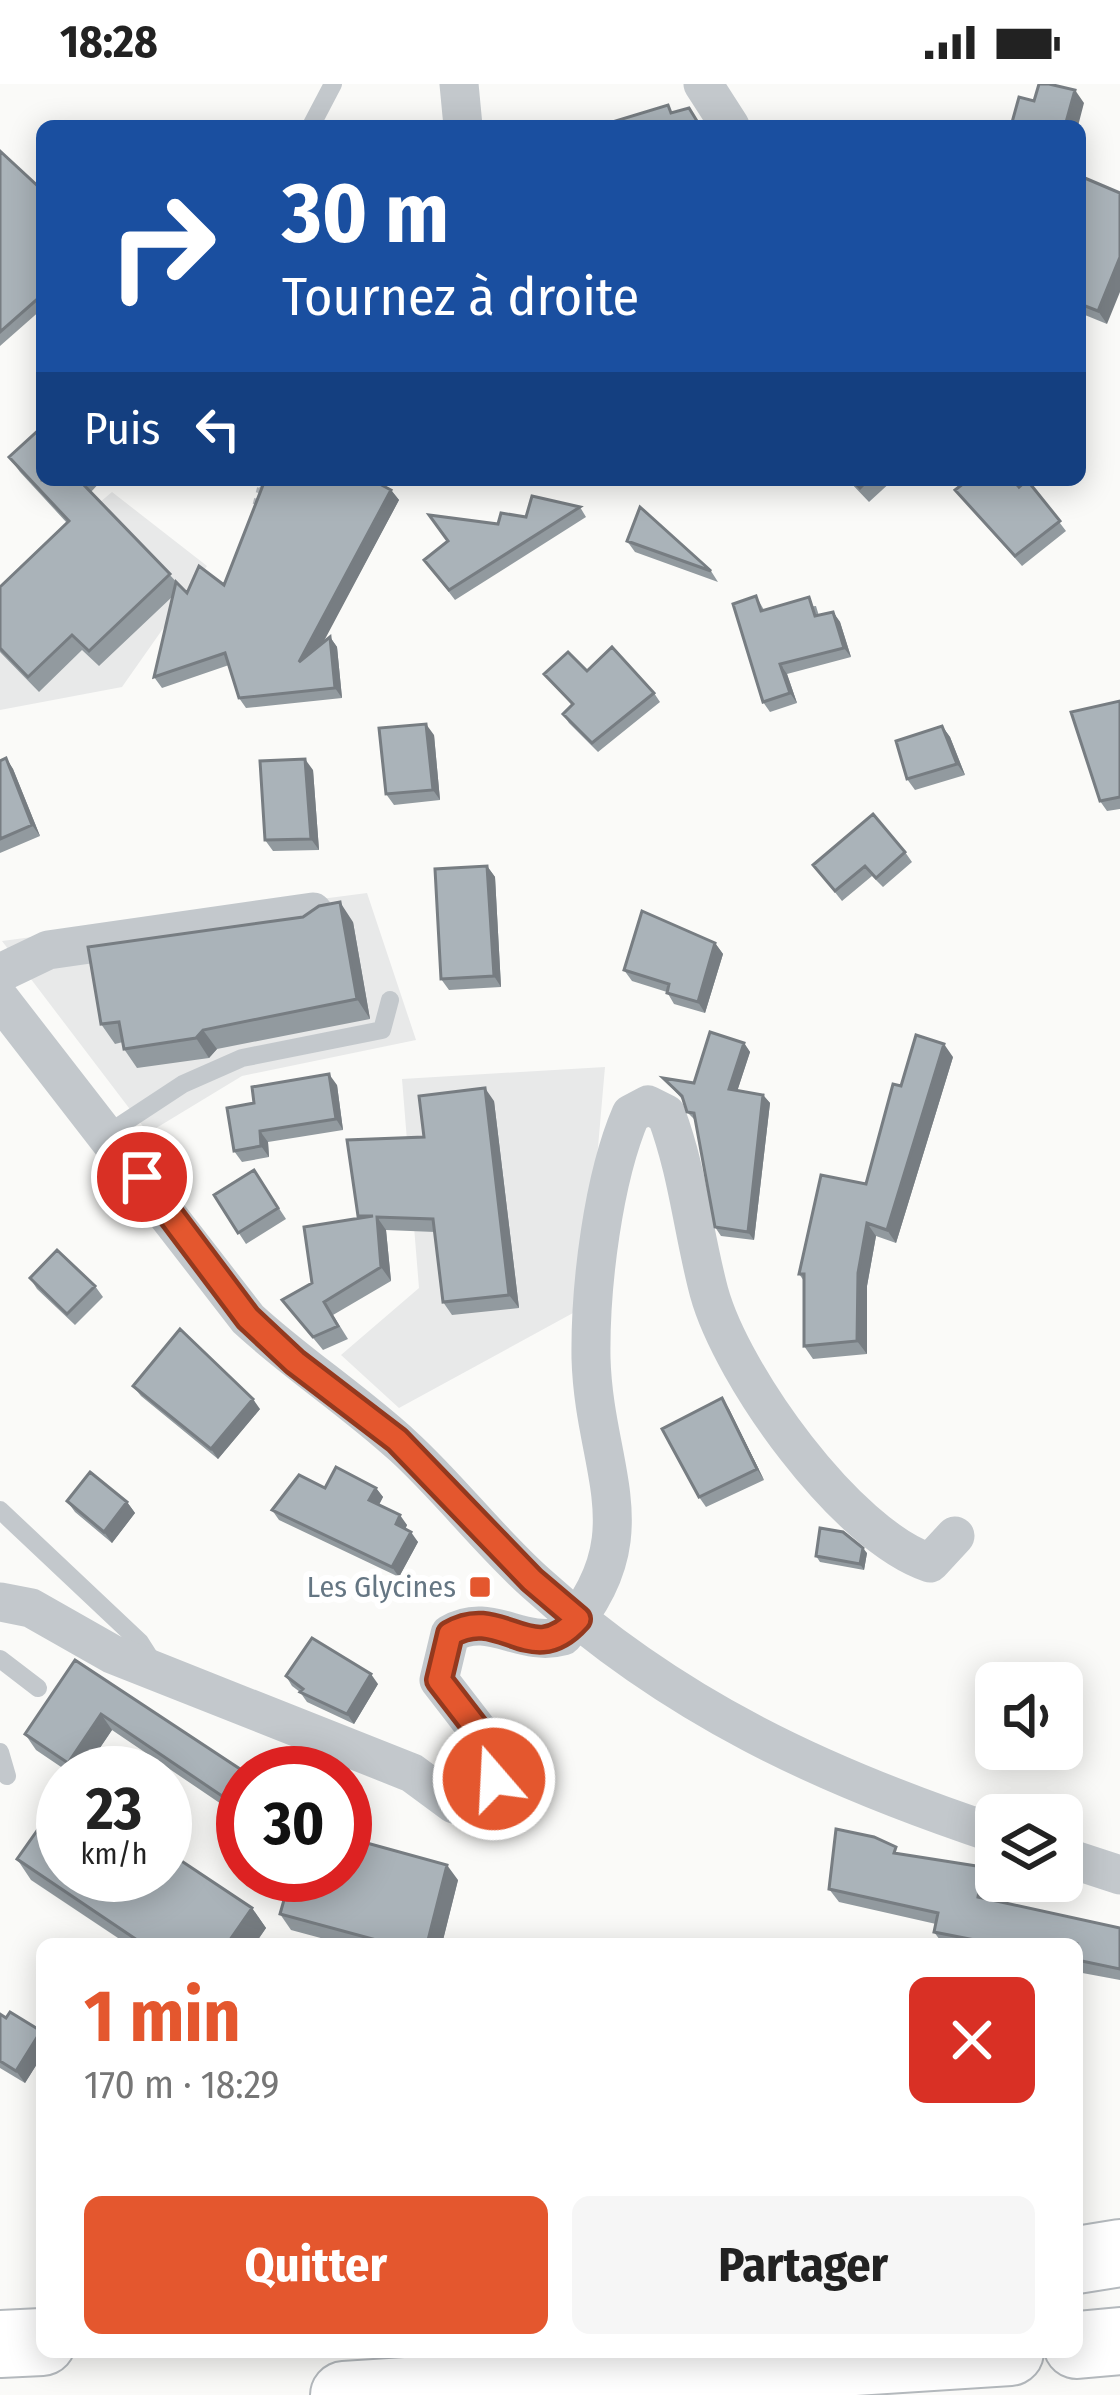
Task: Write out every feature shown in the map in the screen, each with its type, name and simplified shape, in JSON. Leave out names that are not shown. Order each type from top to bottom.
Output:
[{"type":"highway","points":[[1083,2259],[1120,2253]]},
{"type":"highway","points":[[1083,2344],[1120,2341]]},
{"type":"highway","points":[[0,2344],[36,2342]]},
{"type":"highway","points":[[344,2395],[950,2358]]},
{"type":"street","points":[[458,84],[462,120]]},
{"type":"street","points":[[703,84],[726,120]]},
{"type":"street","points":[[0,973],[48,950],[314,912]]},
{"type":"street","points":[[0,999],[248,1318],[295,1362],[397,1440],[532,1580],[712,1716],[857,1785],[975,1827]]},
{"type":"street","points":[[0,1602],[31,1608],[160,1673],[385,1761],[472,1809],[486,1796],[500,1759],[439,1680],[450,1634],[466,1624],[490,1623],[542,1642],[563,1636],[578,1619],[614,1553],[591,1359],[614,1152],[631,1114],[648,1106],[665,1114],[681,1154],[710,1296],[752,1382],[827,1484],[900,1553],[930,1563],[955,1536]]},
{"type":"street","points":[[1083,1863],[1120,1875]]},
{"type":"lane","points":[[314,120],[333,84]]},
{"type":"lane","points":[[107,1134],[183,1084],[242,1058],[382,1030],[390,1000]]},
{"type":"lane","points":[[0,1510],[140,1642],[160,1673]]},
{"type":"lane","points":[[0,1659],[38,1688]]},
{"type":"lane","points":[[0,1752],[8,1776]]},
{"type":"path","points":[[251,525],[258,486]]},
{"type":"shaded area","points":[[112,492],[207,566],[122,687],[0,710],[0,586]]},
{"type":"shaded area","points":[[367,893],[416,1040],[242,1076],[148,1133],[2,941]]},
{"type":"shaded area","points":[[605,1067],[584,1307],[399,1408],[341,1355],[419,1288],[402,1079]]},
{"type":"building","points":[[1039,84],[1075,90],[1067,120],[1013,120],[1019,97],[1034,101]]},
{"type":"building","points":[[668,105],[671,113],[689,108],[696,120],[619,120]]},
{"type":"building","points":[[0,151],[36,184],[36,300],[0,332]]},
{"type":"building","points":[[1086,179],[1120,193],[1120,257],[1098,311],[1086,306]]},
{"type":"building","points":[[36,432],[36,486],[9,457]]},
{"type":"building","points":[[36,486],[85,486],[170,574],[89,651],[72,635],[28,677],[0,648],[0,587],[69,521]]},
{"type":"building","points":[[263,486],[383,486],[391,490],[299,662],[330,637],[335,688],[239,698],[225,653],[154,677],[176,582],[187,593],[199,566],[224,585]]},
{"type":"building","points":[[960,486],[1032,486],[1060,521],[1015,556],[955,490]]},
{"type":"building","points":[[532,496],[580,507],[449,590],[424,560],[448,541],[429,515],[498,524],[501,513],[526,517]]},
{"type":"building","points":[[640,507],[711,571],[627,541]]},
{"type":"building","points":[[756,596],[761,611],[809,597],[815,616],[833,612],[844,648],[780,664],[790,693],[763,702],[733,604]]},
{"type":"building","points":[[612,647],[654,693],[592,743],[563,714],[573,704],[544,674],[568,652],[587,671]]},
{"type":"building","points":[[1120,701],[1120,797],[1100,801],[1071,712]]},
{"type":"building","points":[[426,724],[433,790],[386,794],[379,728]]},
{"type":"building","points":[[942,726],[957,764],[907,779],[896,741]]},
{"type":"building","points":[[6,758],[32,825],[0,839],[0,761]]},
{"type":"building","points":[[305,759],[311,839],[265,840],[260,761]]},
{"type":"building","points":[[873,814],[905,852],[876,878],[865,866],[835,891],[813,865]]},
{"type":"building","points":[[487,866],[494,976],[441,979],[435,869]]},
{"type":"building","points":[[340,902],[357,999],[203,1030],[196,1038],[124,1049],[119,1022],[101,1024],[88,947],[303,917],[319,906]]},
{"type":"building","points":[[642,911],[715,943],[698,1002],[667,993],[669,984],[624,970]]},
{"type":"building","points":[[710,1032],[744,1043],[729,1089],[763,1095],[748,1232],[715,1227],[694,1113],[687,1112],[682,1096],[663,1078],[694,1083]]},
{"type":"building","points":[[916,1035],[944,1044],[887,1230],[867,1223],[858,1273],[857,1341],[804,1346],[804,1274],[799,1274],[821,1175],[866,1184],[893,1084],[901,1086]]},
{"type":"building","points":[[329,1074],[336,1119],[260,1131],[261,1146],[234,1151],[227,1108],[254,1103],[252,1087]]},
{"type":"building","points":[[485,1088],[509,1295],[443,1302],[433,1219],[377,1217],[381,1267],[324,1302],[338,1326],[313,1337],[282,1300],[312,1283],[304,1227],[373,1216],[358,1216],[347,1140],[424,1137],[419,1096]]},
{"type":"building","points":[[254,1170],[278,1208],[238,1233],[214,1195]]},
{"type":"building","points":[[57,1250],[95,1286],[67,1314],[30,1278]]},
{"type":"building","points":[[180,1329],[253,1399],[211,1449],[133,1386]]},
{"type":"building","points":[[722,1398],[757,1469],[699,1497],[662,1429]]},
{"type":"building","points":[[336,1467],[376,1488],[369,1500],[400,1515],[396,1524],[411,1532],[392,1567],[272,1510],[299,1475],[325,1488]]},
{"type":"building","points":[[90,1472],[127,1502],[104,1532],[67,1501]]},
{"type":"building","points":[[820,1528],[843,1532],[863,1548],[860,1564],[816,1556]]},
{"type":"building","points":[[312,1638],[371,1674],[347,1714],[300,1692],[303,1689],[286,1676]]},
{"type":"building","points":[[75,1660],[216,1753],[216,1792],[192,1776],[192,1746],[148,1746],[101,1714],[79,1746],[43,1746],[25,1734]]},
{"type":"building","points":[[836,1829],[874,1837],[896,1847],[894,1853],[975,1866],[975,1902],[1001,1902],[1120,1928],[1120,1969],[1083,1961],[1083,1938],[964,1938],[934,1932],[938,1913],[829,1889]]},
{"type":"building","points":[[36,1832],[36,1872],[17,1859]]},
{"type":"building","points":[[372,1844],[447,1865],[429,1938],[369,1938],[280,1914],[283,1902],[372,1902]]},
{"type":"building","points":[[192,1868],[216,1884],[216,1902],[243,1902],[252,1908],[231,1938],[134,1938],[81,1902],[192,1902]]},
{"type":"building","points":[[10,2012],[36,2028],[36,2039],[16,2071],[0,2061],[0,2014],[6,2018]]},
{"type":"place","name":"Les Glycines","points":[[480,1587]]},
{"type":"route","points":[[142,1177],[248,1318],[295,1362],[397,1440],[532,1580],[578,1619],[563,1636],[542,1642],[518,1638],[490,1623],[466,1624],[450,1634],[439,1680],[500,1759],[494,1779]]}]
